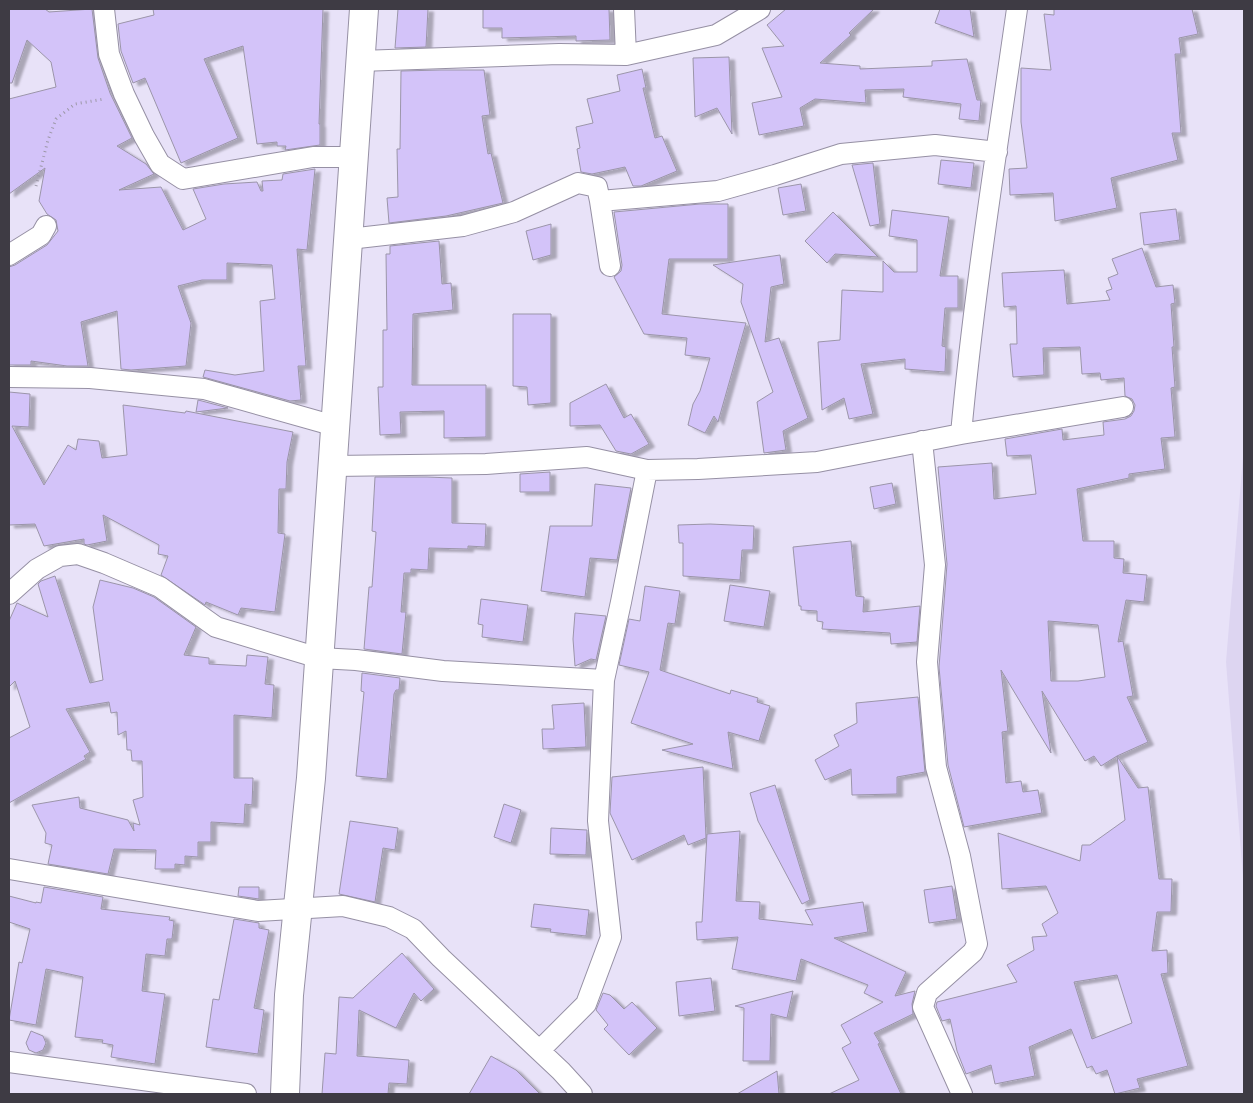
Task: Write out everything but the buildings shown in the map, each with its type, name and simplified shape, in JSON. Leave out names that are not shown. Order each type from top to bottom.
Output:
[{"type":"main road","points":[[285,1094],[289,995],[311,778],[364,9]]},
{"type":"street","points":[[104,9],[109,54],[124,94],[160,164],[183,179],[313,157],[354,157]]},
{"type":"street","points":[[624,9],[626,55]]},
{"type":"street","points":[[360,61],[559,54],[626,55],[716,35],[760,9]]},
{"type":"street","points":[[961,434],[969,349],[1017,9]]},
{"type":"street","points":[[600,201],[718,191],[841,154],[935,145],[997,152]]},
{"type":"street","points":[[349,238],[464,226],[514,212],[578,183],[597,187],[610,266]]},
{"type":"street","points":[[9,255],[41,235],[46,226]]},
{"type":"street","points":[[9,377],[90,378],[204,389],[335,426]]},
{"type":"street","points":[[333,466],[486,464],[587,457],[647,470],[817,462],[922,441],[1123,407]]},
{"type":"street","points":[[922,441],[935,565],[928,662],[936,767],[960,856],[977,944],[972,952],[927,993],[923,1007],[962,1094]]},
{"type":"street","points":[[540,1050],[586,1004],[611,937],[598,821],[604,680],[622,602],[647,470]]},
{"type":"street","points":[[9,594],[44,564],[60,556],[78,554],[104,562],[160,587],[216,627],[319,658],[356,660],[443,671],[604,680]]},
{"type":"street","points":[[9,869],[258,911],[343,906],[389,916],[413,929],[441,958],[540,1050],[582,1094]]},
{"type":"street","points":[[9,1062],[246,1094]]},
{"type":"path","points":[[36,186],[48,140],[56,119],[75,104],[124,94]]},
{"type":"shaded area","points":[[1244,445],[1244,890],[1226,662]]}]
